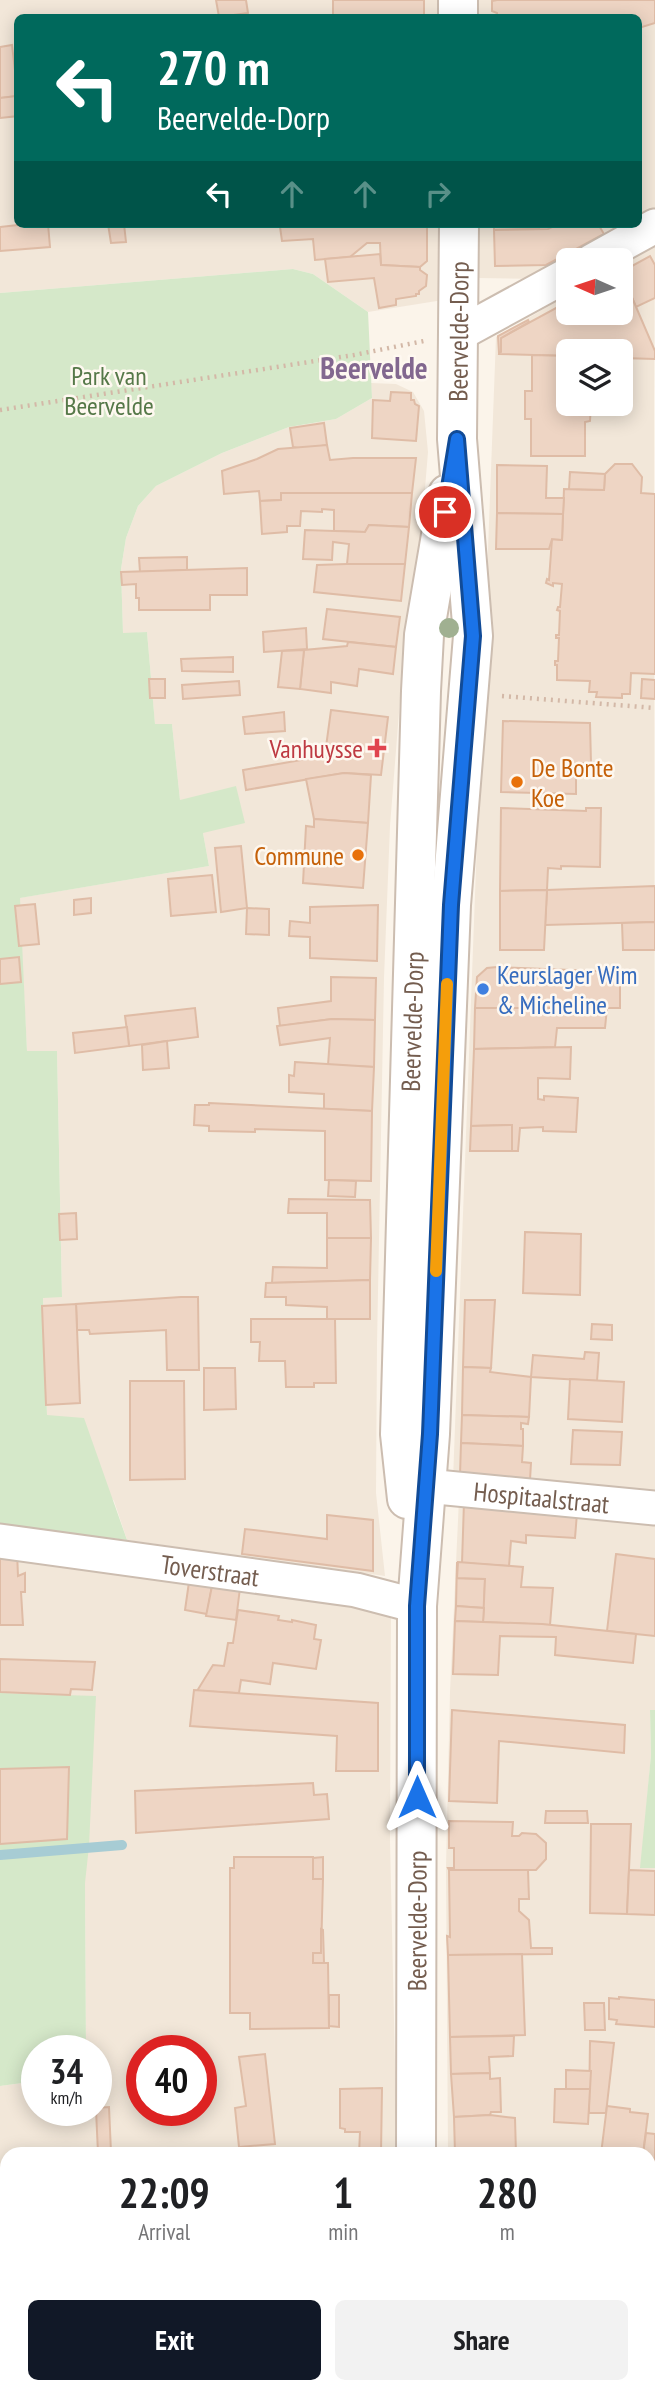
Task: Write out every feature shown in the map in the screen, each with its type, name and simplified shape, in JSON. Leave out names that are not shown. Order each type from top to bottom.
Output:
[{"type":"street","points":[[615,248],[655,226]]},
{"type":"street","name":"Beervelde-Dorp","points":[[416,2147],[417,1606],[426,1486],[451,905],[473,636],[457,439],[459,228]]},
{"type":"street","points":[[459,334],[556,281]]},
{"type":"street","name":"Beervelde-Dorp","points":[[417,1606],[400,1434],[421,691],[424,635],[457,439]]},
{"type":"street","name":"Hospitaalstraat","points":[[426,1486],[655,1508]]},
{"type":"street","name":"Toverstraat","points":[[0,1541],[356,1590],[417,1606]]},
{"type":"path","points":[[0,410],[354,355],[459,334]]},
{"type":"path","points":[[468,692],[655,708]]},
{"type":"shaded area","points":[[0,0],[445,0],[445,14],[14,14],[14,228],[444,228],[443,300],[368,312],[313,274],[293,269],[0,293]]},
{"type":"shaded area","points":[[478,0],[655,0],[655,218],[642,225],[642,14],[478,14]]},
{"type":"shaded area","points":[[478,228],[637,228],[600,248],[556,248],[556,272],[543,279],[478,278]]},
{"type":"shaded area","points":[[655,243],[655,1498],[453,1480],[496,337],[556,302],[556,326],[634,326],[634,255]]},
{"type":"shaded area","points":[[371,383],[396,384],[413,392],[424,411],[428,452],[419,561],[401,687],[390,826],[384,978],[376,1493],[385,1576],[127,1540],[114,1501],[47,1416],[43,1297],[62,1296],[57,1051],[27,1051],[19,898],[209,866],[203,833],[180,800],[172,724],[155,725],[147,632],[123,634],[121,569],[126,538],[138,506],[156,486],[222,453],[289,427],[336,419],[372,398]]},
{"type":"shaded area","points":[[459,1499],[655,1517],[655,1710],[650,1710],[651,1755],[641,1867],[655,1868],[655,2147],[448,2147],[446,1867],[450,1692]]},
{"type":"shaded area","points":[[0,1550],[391,1606],[390,1841],[397,2147],[0,2147],[0,2086],[21,2083],[21,2126],[112,2126],[112,2035],[86,2035],[85,1884],[0,1892]]},
{"type":"green space","name":"Park van Beervelde","points":[[293,269],[313,274],[368,312],[372,398],[336,419],[289,427],[222,453],[156,486],[138,506],[126,538],[121,569],[123,633],[147,632],[155,724],[172,724],[180,800],[236,786],[245,823],[203,833],[209,866],[20,898],[27,1051],[57,1051],[62,1297],[43,1298],[47,1415],[84,1418],[127,1540],[0,1525],[0,293]]},
{"type":"green space","points":[[0,1693],[96,1696],[85,1883],[86,2035],[21,2035],[21,2083],[0,2086]]},
{"type":"green space","points":[[650,1710],[655,1710],[655,1868],[640,1868],[651,1755]]},
{"type":"building","points":[[216,0],[246,0],[248,13],[218,14]]},
{"type":"building","points":[[333,0],[424,0],[424,14],[333,14]]},
{"type":"building","points":[[655,0],[655,23],[642,27],[642,14],[497,14],[492,11],[492,1]]},
{"type":"building","points":[[12,45],[14,96],[0,98],[0,47]]},
{"type":"building","points":[[14,96],[14,116],[0,118],[0,98]]},
{"type":"building","points":[[0,227],[48,228],[50,247],[0,251]]},
{"type":"building","points":[[109,228],[124,228],[126,242],[111,243]]},
{"type":"building","points":[[280,228],[427,228],[427,261],[420,267],[381,265],[380,243],[367,243],[350,257],[315,260],[313,239],[282,241]]},
{"type":"building","points":[[494,228],[539,228],[539,229]]},
{"type":"building","points":[[600,228],[604,234],[578,248],[556,248],[556,260],[546,265],[495,266],[494,230]]},
{"type":"building","points":[[380,254],[381,265],[420,267],[427,275],[426,286],[416,296],[396,299],[396,305],[379,308],[374,278],[328,282],[325,259]]},
{"type":"building","points":[[650,256],[655,265],[655,298],[636,307],[634,302],[634,265]]},
{"type":"building","points":[[634,302],[655,351],[655,359],[633,358],[633,339],[556,339],[556,356],[499,354],[501,338],[556,308],[556,326],[634,326]]},
{"type":"building","points":[[528,320],[529,322],[501,338],[499,353],[498,336]]},
{"type":"building","points":[[532,355],[556,356],[556,416],[590,416],[590,421],[585,422],[585,456],[531,456],[531,419],[525,419],[525,391],[532,391]]},
{"type":"building","points":[[391,392],[411,393],[411,400],[419,406],[416,441],[372,438],[373,400],[390,401]]},
{"type":"building","points":[[324,423],[327,445],[303,449],[293,447],[290,428]]},
{"type":"building","points":[[327,445],[330,460],[416,458],[412,493],[281,493],[281,500],[260,501],[259,491],[224,494],[222,471],[278,449]]},
{"type":"building","points":[[615,464],[632,464],[642,477],[641,493],[655,494],[655,674],[631,673],[630,694],[622,694],[622,698],[596,697],[597,692],[589,692],[590,681],[557,680],[555,661],[558,661],[559,638],[556,638],[556,635],[559,635],[560,611],[557,610],[560,607],[562,584],[553,583],[553,586],[546,583],[547,579],[549,580],[552,539],[562,540],[564,489],[604,490],[605,474]]},
{"type":"building","points":[[497,465],[547,466],[546,498],[564,498],[563,514],[497,513]]},
{"type":"building","points":[[570,472],[605,474],[604,490],[569,489]]},
{"type":"building","points":[[281,493],[412,493],[409,527],[369,525],[365,532],[334,531],[334,510],[322,509],[322,512],[301,511],[300,526],[287,526],[287,532],[262,534],[260,501],[281,500]]},
{"type":"building","points":[[497,513],[563,514],[562,540],[552,539],[549,549],[496,549]]},
{"type":"building","points":[[369,525],[409,527],[405,564],[347,564],[349,544],[333,542],[332,560],[303,559],[305,530],[365,532]]},
{"type":"building","points":[[187,557],[187,570],[140,572],[139,558]]},
{"type":"building","points":[[405,564],[401,601],[314,592],[317,565]]},
{"type":"building","points":[[247,568],[247,595],[210,595],[210,610],[139,610],[136,584],[122,585],[121,572]]},
{"type":"building","points":[[327,609],[400,617],[396,647],[323,639]]},
{"type":"building","points":[[306,628],[307,649],[264,652],[263,632]]},
{"type":"building","points":[[348,642],[396,647],[393,674],[359,669],[357,686],[331,682],[331,693],[300,689],[304,650],[347,646]]},
{"type":"building","points":[[304,650],[300,689],[278,687],[282,651]]},
{"type":"building","points":[[233,657],[233,672],[182,671],[181,659]]},
{"type":"building","points":[[149,679],[165,679],[165,698],[150,698]]},
{"type":"building","points":[[642,679],[655,680],[655,699],[641,698]]},
{"type":"building","points":[[239,681],[240,695],[183,699],[182,685]]},
{"type":"building","points":[[331,710],[388,717],[381,775],[344,773],[246,790],[243,770],[313,758],[312,750],[326,747]]},
{"type":"building","points":[[284,712],[285,731],[245,734],[243,717]]},
{"type":"building","points":[[503,721],[590,723],[591,763],[576,763],[576,794],[501,792]]},
{"type":"building","points":[[344,773],[371,775],[368,823],[314,819],[306,779]]},
{"type":"building","points":[[501,808],[586,811],[586,808],[601,808],[600,867],[548,868],[547,890],[500,891]]},
{"type":"building","points":[[314,819],[368,823],[363,888],[303,883],[306,826],[314,827]]},
{"type":"building","points":[[241,846],[247,908],[221,912],[215,848]]},
{"type":"building","points":[[212,875],[216,912],[171,916],[168,879]]},
{"type":"building","points":[[655,886],[655,922],[545,925],[547,890]]},
{"type":"building","points":[[547,890],[544,950],[500,950],[500,891]]},
{"type":"building","points":[[91,898],[91,913],[74,915],[74,900]]},
{"type":"building","points":[[35,904],[39,944],[19,946],[15,906]]},
{"type":"building","points":[[378,905],[377,961],[310,958],[310,937],[289,936],[290,921],[310,923],[310,907]]},
{"type":"building","points":[[247,908],[269,909],[269,935],[246,934]]},
{"type":"building","points":[[655,922],[655,950],[623,950],[622,923]]},
{"type":"building","points":[[19,957],[21,982],[0,984],[0,959]]},
{"type":"building","points":[[487,968],[620,972],[620,1008],[475,1008],[477,977]]},
{"type":"building","points":[[331,977],[376,978],[375,1020],[332,1019],[280,1026],[278,1008],[331,1001]]},
{"type":"building","points":[[195,1008],[198,1037],[129,1046],[125,1016]]},
{"type":"building","points":[[475,1008],[607,1008],[605,1028],[557,1028],[555,1047],[474,1049]]},
{"type":"building","points":[[332,1019],[375,1020],[374,1067],[328,1065],[330,1038],[280,1045],[277,1026]]},
{"type":"building","points":[[127,1027],[129,1046],[75,1053],[73,1033]]},
{"type":"building","points":[[167,1041],[169,1068],[143,1070],[142,1045]]},
{"type":"building","points":[[571,1047],[570,1079],[538,1078],[538,1099],[544,1100],[544,1096],[578,1098],[576,1132],[543,1131],[543,1127],[520,1128],[518,1151],[512,1151],[512,1125],[471,1126],[474,1049]]},
{"type":"building","points":[[295,1062],[374,1067],[372,1111],[324,1109],[324,1094],[289,1092],[289,1075],[294,1076]]},
{"type":"building","points":[[209,1103],[372,1111],[371,1181],[325,1180],[325,1131],[209,1131],[209,1126],[194,1125],[195,1105]]},
{"type":"building","points":[[512,1125],[512,1151],[470,1151],[471,1126]]},
{"type":"building","points":[[329,1180],[356,1181],[355,1197],[328,1196]]},
{"type":"building","points":[[289,1199],[370,1200],[371,1238],[327,1238],[327,1213],[288,1213]]},
{"type":"building","points":[[76,1213],[77,1239],[60,1240],[59,1214]]},
{"type":"building","points":[[525,1232],[581,1234],[580,1295],[523,1293]]},
{"type":"building","points":[[327,1238],[371,1238],[370,1280],[272,1283],[273,1267],[327,1268]]},
{"type":"building","points":[[370,1280],[370,1319],[327,1319],[327,1307],[286,1305],[286,1297],[265,1297],[266,1283]]},
{"type":"building","points":[[198,1297],[199,1370],[167,1370],[166,1330],[90,1334],[89,1330],[77,1330],[76,1304]]},
{"type":"building","points":[[465,1300],[495,1300],[491,1368],[463,1367]]},
{"type":"building","points":[[76,1304],[80,1403],[46,1405],[42,1306]]},
{"type":"building","points":[[251,1319],[335,1319],[336,1383],[314,1383],[314,1387],[286,1387],[285,1361],[259,1361],[260,1342],[251,1342]]},
{"type":"building","points":[[592,1324],[612,1325],[612,1340],[591,1339]]},
{"type":"building","points":[[585,1352],[599,1353],[597,1381],[531,1377],[533,1355],[584,1359]]},
{"type":"building","points":[[463,1367],[491,1368],[490,1372],[531,1377],[529,1417],[462,1415]]},
{"type":"building","points":[[204,1368],[235,1368],[236,1409],[204,1410]]},
{"type":"building","points":[[570,1379],[624,1382],[622,1422],[568,1419]]},
{"type":"building","points":[[130,1381],[184,1381],[185,1479],[130,1480]]},
{"type":"building","points":[[462,1415],[529,1417],[528,1424],[521,1423],[523,1446],[461,1443]]},
{"type":"building","points":[[573,1430],[622,1432],[620,1465],[571,1464]]},
{"type":"building","points":[[461,1443],[523,1446],[522,1462],[531,1463],[530,1480],[460,1475]]},
{"type":"building","points":[[464,1502],[577,1513],[575,1538],[526,1535],[526,1543],[511,1541],[509,1566],[462,1563]]},
{"type":"building","points":[[327,1515],[373,1520],[373,1571],[242,1554],[245,1529],[327,1539]]},
{"type":"building","points":[[0,1551],[17,1552],[18,1576],[25,1573],[25,1592],[21,1592],[23,1625],[0,1625]]},
{"type":"building","points":[[616,1554],[655,1559],[655,1636],[607,1631]]},
{"type":"building","points":[[457,1562],[457,1578],[485,1579],[484,1608],[456,1606]]},
{"type":"building","points":[[458,1562],[523,1567],[521,1587],[553,1588],[550,1625],[483,1622],[485,1579],[457,1578]]},
{"type":"building","points":[[189,1582],[212,1586],[207,1614],[185,1610]]},
{"type":"building","points":[[212,1586],[240,1588],[236,1620],[206,1616]]},
{"type":"building","points":[[456,1606],[484,1608],[483,1622],[455,1621]]},
{"type":"building","points":[[238,1610],[279,1616],[278,1620],[316,1625],[314,1639],[321,1640],[316,1669],[273,1663],[270,1684],[241,1680],[239,1693],[197,1691],[213,1665],[224,1666],[228,1643],[233,1643]]},
{"type":"building","points":[[455,1621],[542,1624],[636,1634],[633,1663],[555,1655],[556,1637],[500,1636],[498,1675],[453,1674]]},
{"type":"building","points":[[0,1659],[95,1662],[92,1690],[71,1689],[70,1695],[0,1692]]},
{"type":"building","points":[[194,1690],[378,1703],[378,1771],[336,1771],[337,1736],[190,1726]]},
{"type":"building","points":[[452,1710],[625,1725],[624,1753],[499,1741],[497,1803],[449,1801]]},
{"type":"building","points":[[69,1767],[67,1839],[0,1844],[0,1769]]},
{"type":"building","points":[[313,1783],[314,1795],[327,1794],[329,1819],[136,1833],[135,1791]]},
{"type":"building","points":[[546,1811],[587,1811],[588,1823],[545,1823]]},
{"type":"building","points":[[449,1821],[513,1822],[512,1836],[522,1833],[536,1834],[546,1843],[546,1859],[536,1870],[449,1870],[448,1868],[454,1868],[454,1848],[449,1848]]},
{"type":"building","points":[[591,1824],[631,1824],[627,1914],[590,1913]]},
{"type":"building","points":[[234,1857],[313,1857],[313,1879],[323,1879],[321,1953],[313,1953],[313,1963],[328,1963],[329,2028],[250,2029],[250,2013],[230,2013],[230,1868],[234,1868]]},
{"type":"building","points":[[323,1857],[323,1879],[313,1879],[313,1858]]},
{"type":"building","points":[[449,1870],[528,1870],[529,1899],[519,1899],[519,1911],[529,1920],[531,1948],[552,1948],[552,1954],[448,1955]]},
{"type":"building","points":[[629,1870],[655,1871],[655,1915],[627,1914]]},
{"type":"building","points":[[321,1929],[324,1963],[313,1963],[313,1953],[321,1953]]},
{"type":"building","points":[[522,1954],[525,2035],[450,2037],[448,1955]]},
{"type":"building","points":[[329,1995],[339,1995],[339,2027],[329,2026]]},
{"type":"building","points":[[609,1998],[655,2000],[655,2027],[616,2024],[617,2020],[609,2019]]},
{"type":"building","points":[[584,2003],[604,2003],[605,2030],[585,2030]]},
{"type":"building","points":[[514,2036],[513,2056],[489,2057],[490,2073],[451,2074],[450,2037]]},
{"type":"building","points":[[590,2041],[614,2043],[606,2113],[589,2113]]},
{"type":"building","points":[[265,2054],[275,2144],[239,2147],[235,2108],[246,2106],[239,2057]]},
{"type":"building","points":[[566,2070],[591,2071],[590,2089],[566,2089]]},
{"type":"building","points":[[490,2073],[490,2079],[500,2078],[501,2112],[454,2117],[451,2074]]},
{"type":"building","points":[[382,2088],[381,2147],[359,2147],[360,2132],[345,2132],[345,2129],[340,2128],[340,2089]]},
{"type":"building","points":[[555,2089],[590,2089],[588,2124],[554,2122]]},
{"type":"building","points":[[607,2106],[648,2114],[644,2147],[602,2147]]},
{"type":"building","points":[[490,2115],[515,2118],[516,2147],[455,2147],[454,2117]]},
{"type":"building","points":[[97,2126],[110,2126],[111,2147],[98,2147]]},
{"type":"building","points":[[646,2133],[655,2134],[655,2147],[644,2147]]},
{"type":"waterway","points":[[0,1855],[122,1845]]},
{"type":"slow traffic","points":[[436,1271],[447,984]]},
{"type":"place","name":"Vanhuysse","points":[[377,748]]},
{"type":"place","name":"De Bonte Koe","points":[[517,782]]},
{"type":"place","name":"Commune","points":[[358,855]]},
{"type":"place","name":"Keurslager Wim & Micheline","points":[[483,989]]},
{"type":"district","name":"Beervelde","points":[[374,367]]},
{"type":"route","points":[[417,1797],[417,1606],[430,1434],[451,905],[473,636],[457,439],[445,512]]}]
